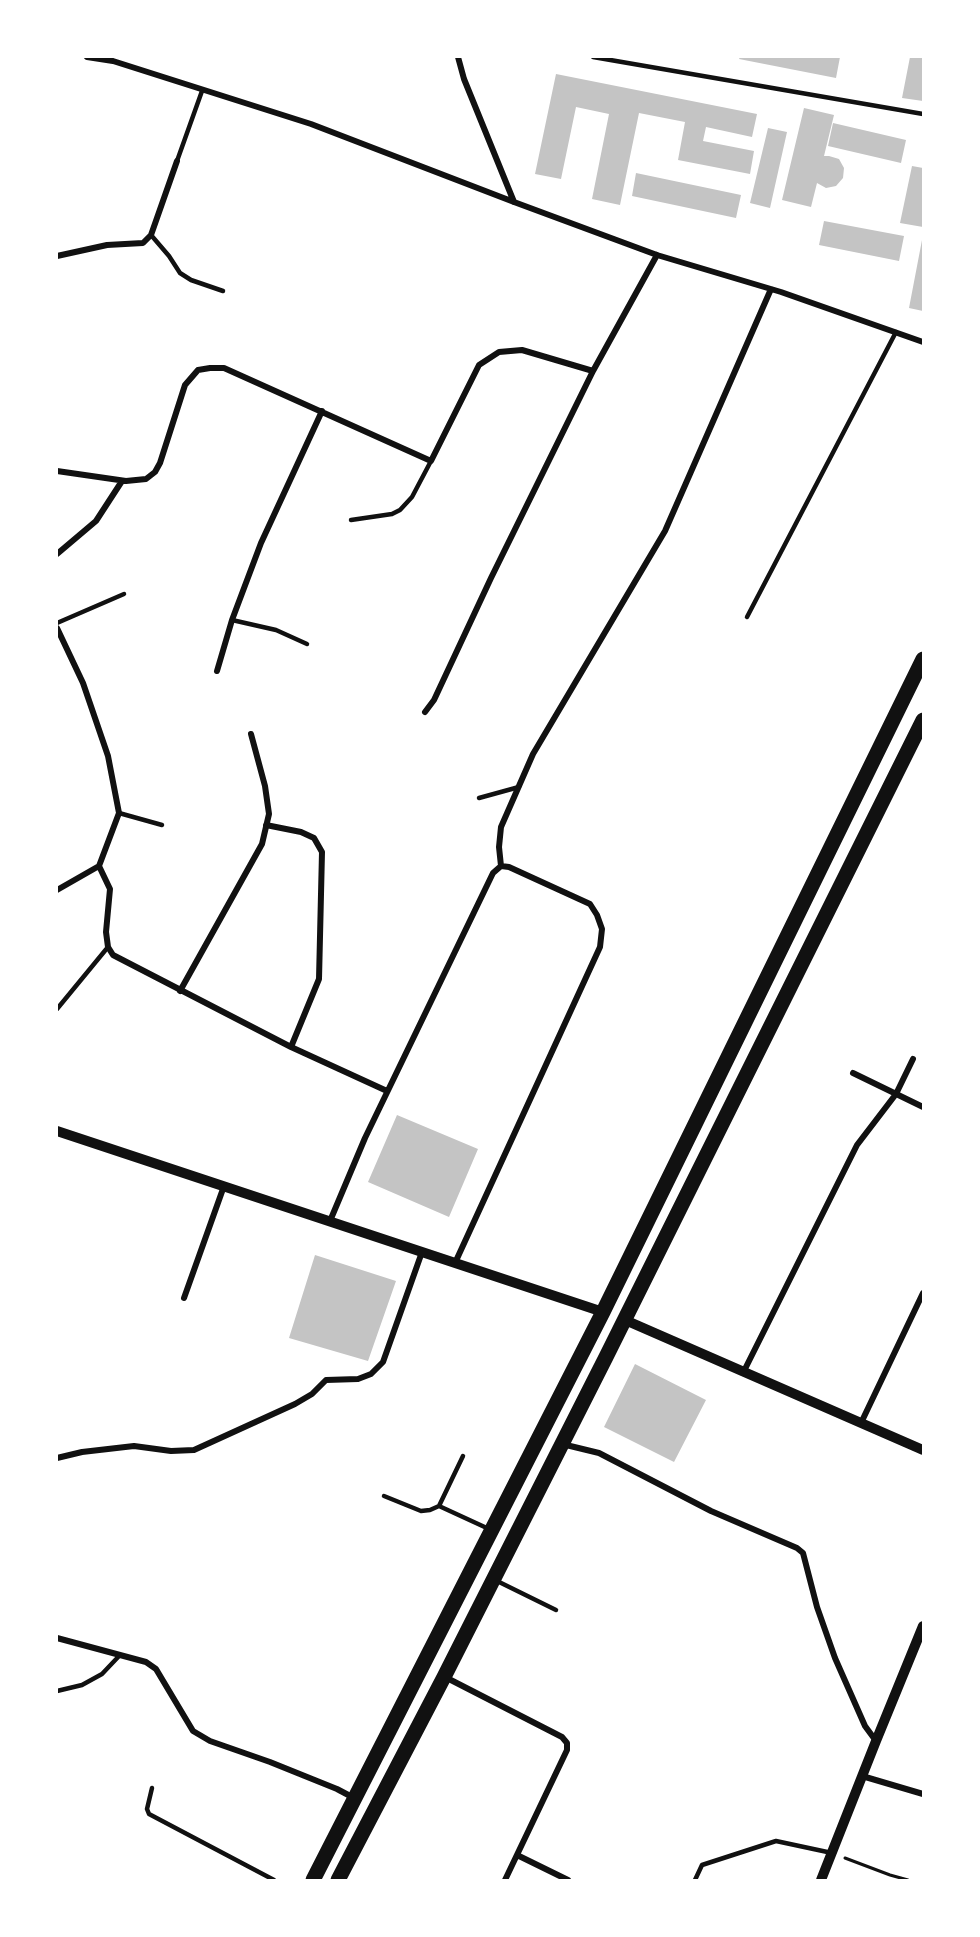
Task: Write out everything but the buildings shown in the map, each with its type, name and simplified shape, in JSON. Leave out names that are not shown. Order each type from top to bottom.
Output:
[{"type":"main road","points":[[313,1880],[603,1312],[923,659]]},
{"type":"main road","points":[[338,1880],[625,1320],[923,720]]},
{"type":"main road","points":[[822,866],[845,879]]},
{"type":"main road","points":[[603,1312],[625,1320]]},
{"type":"main road","points":[[415,1681],[436,1691]]},
{"type":"street","points":[[87,57],[113,61],[311,124],[657,255],[771,289],[923,342]]},
{"type":"street","points":[[458,57],[464,79],[514,202]]},
{"type":"street","points":[[57,256],[106,245],[143,243],[151,235],[177,161]]},
{"type":"street","points":[[425,712],[434,700],[593,370],[657,255]]},
{"type":"street","points":[[501,866],[499,847],[501,827],[533,754],[665,531],[771,289]]},
{"type":"street","points":[[57,471],[122,481],[146,479],[155,472],[160,464],[185,386],[198,370],[224,368],[431,461],[479,365],[499,352],[522,350],[593,370]]},
{"type":"street","points":[[217,671],[232,621],[261,543],[322,411]]},
{"type":"street","points":[[57,554],[96,521],[122,481]]},
{"type":"street","points":[[57,628],[83,683],[108,756],[119,813],[99,866],[57,890]]},
{"type":"street","points":[[180,991],[262,844],[269,814],[266,786],[251,734]]},
{"type":"street","points":[[266,825],[301,832],[314,838],[322,852],[319,979],[291,1047]]},
{"type":"street","points":[[99,866],[110,889],[106,932],[108,947],[113,955],[291,1047],[387,1091]]},
{"type":"street","points":[[330,1221],[387,1091],[493,873],[501,866],[509,867],[590,904],[602,929],[600,947],[455,1263]]},
{"type":"street","points":[[743,1373],[857,1145],[896,1094],[913,1059]]},
{"type":"street","points":[[853,1073],[923,1107]]},
{"type":"street","points":[[57,1131],[603,1312]]},
{"type":"street","points":[[183,1298],[224,1186]]},
{"type":"street","points":[[57,1458],[82,1452],[134,1446],[171,1451],[194,1450],[295,1404],[312,1394],[326,1380],[358,1379],[371,1374],[383,1362],[422,1252]]},
{"type":"street","points":[[861,1423],[923,1293]]},
{"type":"street","points":[[625,1320],[923,1450]]},
{"type":"street","points":[[562,1443],[615,1460],[711,1510],[797,1548],[803,1553],[817,1607],[835,1658],[865,1726],[876,1741]]},
{"type":"street","points":[[821,1880],[923,1626]]},
{"type":"street","points":[[57,1638],[146,1662],[156,1669],[193,1731],[210,1741],[270,1762],[337,1789],[355,1799]]},
{"type":"street","points":[[444,1677],[562,1737],[567,1743],[567,1750],[505,1880]]},
{"type":"street","points":[[862,1776],[923,1794]]},
{"type":"street","points":[[517,1855],[568,1880]]},
{"type":"lane","points":[[593,57],[923,114]]},
{"type":"lane","points":[[177,161],[202,91]]},
{"type":"lane","points":[[151,235],[170,255],[180,273],[191,280],[223,291]]},
{"type":"lane","points":[[747,618],[896,332]]},
{"type":"lane","points":[[351,520],[392,514],[400,510],[412,497],[431,461]]},
{"type":"lane","points":[[57,623],[124,594]]},
{"type":"lane","points":[[232,621],[276,630],[307,644]]},
{"type":"lane","points":[[478,798],[519,787]]},
{"type":"lane","points":[[119,813],[162,825]]},
{"type":"lane","points":[[57,1009],[108,947]]},
{"type":"lane","points":[[384,1496],[421,1511],[439,1506],[463,1456]]},
{"type":"lane","points":[[439,1506],[491,1531]]},
{"type":"lane","points":[[493,1579],[556,1610]]},
{"type":"lane","points":[[57,1690],[82,1685],[102,1674],[120,1655]]},
{"type":"lane","points":[[152,1788],[147,1809],[149,1814],[274,1880]]},
{"type":"lane","points":[[695,1880],[702,1865],[776,1841],[832,1853]]},
{"type":"path","points":[[832,1853],[908,1880]]}]
